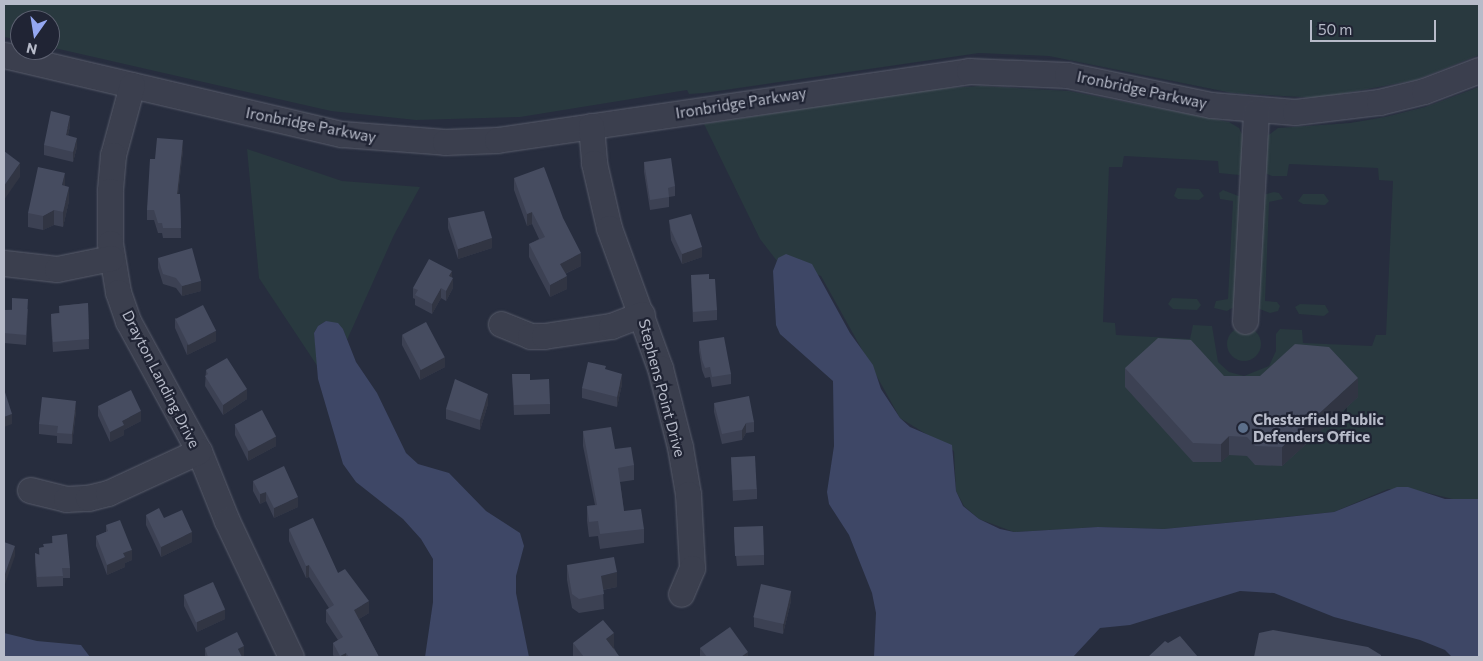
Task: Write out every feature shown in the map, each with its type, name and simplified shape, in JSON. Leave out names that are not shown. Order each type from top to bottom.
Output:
[{"type":"street","name":"Ironbridge Parkway","points":[[4,55],[342,134],[393,140],[496,140],[969,71],[1067,75],[1211,105],[1256,111],[1324,111],[1379,102],[1442,85],[1479,70]]},
{"type":"street","name":"Drayton Landing Drive","points":[[132,85],[113,155],[110,191],[111,258],[128,321],[199,451],[227,521],[291,657]]},
{"type":"street","points":[[1245,321],[1256,111]]},
{"type":"street","name":"Stephens Point Drive","points":[[590,126],[594,163],[606,219],[660,368],[680,447],[688,494],[692,568],[681,594]]},
{"type":"street","points":[[4,264],[57,269],[111,258]]},
{"type":"street","points":[[501,324],[530,336],[544,336],[578,333],[642,314]]},
{"type":"street","points":[[30,490],[66,499],[88,498],[108,493],[199,451]]},
{"type":"shaded area","points":[[4,4],[1479,4],[1479,55],[1416,80],[1319,98],[1232,93],[1049,56],[979,53],[704,93],[689,94],[687,90],[520,117],[416,120],[331,111],[60,49],[60,10],[10,10],[10,38],[4,37]]},
{"type":"shaded area","points":[[981,86],[1069,91],[1229,122],[1239,128],[1244,138],[1243,173],[1239,175],[1219,173],[1218,161],[1124,156],[1122,167],[1109,167],[1103,322],[1115,323],[1116,335],[1190,339],[1193,325],[1212,326],[1218,362],[1229,372],[1244,376],[1269,366],[1276,351],[1276,334],[1280,329],[1302,330],[1303,343],[1372,346],[1376,335],[1386,335],[1393,181],[1379,180],[1378,168],[1289,164],[1287,176],[1272,176],[1265,173],[1266,137],[1278,128],[1350,123],[1385,117],[1425,107],[1479,87],[1479,499],[1461,501],[1424,492],[1388,489],[1334,512],[1164,529],[1098,527],[1014,532],[979,519],[964,506],[956,491],[954,451],[900,418],[821,276],[778,258],[777,261],[760,239],[704,124],[929,89]]},
{"type":"shaded area","points":[[247,149],[342,181],[420,187],[394,235],[347,340],[343,329],[326,321],[318,326],[314,333],[318,367],[259,278]]},
{"type":"shaded area","points":[[1177,188],[1199,189],[1204,196],[1199,200],[1178,199],[1174,196]]},
{"type":"shaded area","points":[[1223,190],[1241,197],[1234,307],[1227,311],[1214,308],[1216,301],[1228,299],[1233,201],[1220,199],[1219,193]]},
{"type":"shaded area","points":[[1274,192],[1279,193],[1283,199],[1269,202],[1265,301],[1277,302],[1280,306],[1278,311],[1270,313],[1257,308],[1263,195]]},
{"type":"shaded area","points":[[1303,194],[1324,194],[1329,201],[1325,205],[1303,204],[1298,201]]},
{"type":"shaded area","points":[[1172,298],[1197,299],[1201,305],[1197,310],[1173,309],[1168,304]]},
{"type":"shaded area","points":[[1300,304],[1325,305],[1329,312],[1324,316],[1299,314],[1295,307]]},
{"type":"shaded area","points":[[1244,327],[1256,332],[1261,344],[1256,356],[1244,361],[1232,356],[1227,344],[1232,332]]},
{"type":"water","points":[[786,254],[812,264],[850,333],[873,365],[881,389],[900,418],[910,427],[952,445],[956,491],[963,506],[979,519],[1000,529],[1014,532],[1098,527],[1164,529],[1287,517],[1334,512],[1397,487],[1408,487],[1445,499],[1479,499],[1479,657],[1452,657],[1445,650],[1420,640],[1334,617],[1274,593],[1240,591],[1130,625],[1100,628],[1073,657],[874,657],[876,613],[872,593],[849,535],[829,504],[827,492],[834,446],[833,381],[780,334],[776,325],[773,271],[778,258]]},
{"type":"water","points":[[326,321],[338,323],[343,329],[356,362],[377,393],[406,453],[418,464],[449,473],[486,511],[520,533],[524,546],[516,576],[516,593],[529,657],[425,657],[433,602],[433,559],[421,539],[403,519],[356,482],[343,464],[318,379],[314,333],[318,326]]},
{"type":"water","points":[[4,633],[37,641],[81,645],[90,657],[4,657]]},
{"type":"building","points":[[51,111],[70,116],[66,135],[77,138],[73,152],[44,145]]},
{"type":"building","points":[[157,138],[183,140],[177,194],[180,194],[181,228],[163,228],[162,223],[158,223],[154,210],[147,210],[150,159],[155,159]]},
{"type":"building","points":[[4,151],[20,163],[4,186]]},
{"type":"building","points":[[671,158],[675,186],[668,188],[669,197],[650,200],[644,162]]},
{"type":"building","points":[[38,167],[65,173],[62,185],[69,187],[63,212],[54,210],[43,216],[28,213]]},
{"type":"building","points":[[544,167],[563,218],[581,253],[560,264],[567,276],[550,285],[529,244],[545,237],[532,212],[527,214],[514,178]]},
{"type":"building","points":[[484,211],[492,238],[458,249],[448,218]]},
{"type":"building","points":[[691,214],[702,247],[682,254],[671,230],[669,220]]},
{"type":"building","points":[[192,248],[201,281],[182,286],[176,278],[163,274],[158,258]]},
{"type":"building","points":[[429,259],[452,271],[449,276],[453,278],[446,291],[441,288],[432,304],[415,295],[418,290],[413,288]]},
{"type":"building","points":[[709,274],[709,279],[715,279],[717,310],[693,312],[691,275]]},
{"type":"building","points":[[12,298],[28,299],[26,335],[4,333],[4,310],[12,310]]},
{"type":"building","points":[[88,303],[89,339],[53,342],[51,314],[60,313],[59,306]]},
{"type":"building","points":[[203,305],[216,331],[189,345],[175,319]]},
{"type":"building","points":[[426,322],[445,357],[421,370],[402,335]]},
{"type":"building","points":[[724,337],[731,374],[712,377],[710,367],[705,368],[702,360],[699,341]]},
{"type":"building","name":"Chesterfield Public Defenders Office","points":[[1158,338],[1191,340],[1224,376],[1260,376],[1295,344],[1329,347],[1358,378],[1282,447],[1255,446],[1247,437],[1229,436],[1221,444],[1193,443],[1125,368]]},
{"type":"building","points":[[227,358],[247,389],[223,405],[205,376],[208,374],[206,370]]},
{"type":"building","points":[[588,362],[606,366],[605,369],[622,374],[617,397],[582,388]]},
{"type":"building","points":[[512,374],[530,374],[530,380],[549,379],[550,404],[514,405]]},
{"type":"building","points":[[455,379],[488,394],[480,420],[446,409]]},
{"type":"building","points":[[4,389],[12,414],[4,417]]},
{"type":"building","points":[[131,390],[141,411],[122,421],[124,425],[110,432],[98,406]]},
{"type":"building","points":[[749,396],[754,422],[746,423],[742,430],[722,434],[714,403]]},
{"type":"building","points":[[42,397],[76,401],[72,434],[57,433],[58,426],[39,424]]},
{"type":"building","points":[[262,410],[276,436],[249,451],[235,425]]},
{"type":"building","points":[[611,427],[615,449],[631,447],[634,465],[618,468],[624,511],[641,509],[644,529],[600,534],[598,521],[589,522],[587,506],[597,505],[583,431]]},
{"type":"building","points":[[755,456],[757,489],[733,490],[731,457]]},
{"type":"building","points":[[284,466],[298,497],[274,508],[266,492],[260,494],[253,481]]},
{"type":"building","points":[[159,508],[164,518],[182,510],[192,532],[161,547],[146,515]]},
{"type":"building","points":[[313,518],[338,573],[345,569],[369,601],[354,610],[379,657],[349,657],[346,653],[340,656],[333,643],[343,637],[326,610],[334,605],[309,565],[306,566],[289,529]]},
{"type":"building","points":[[120,520],[132,550],[123,553],[125,557],[107,565],[96,536],[108,531],[106,525]]},
{"type":"building","points":[[763,526],[764,555],[735,556],[734,527]]},
{"type":"building","points":[[67,534],[70,568],[62,568],[63,576],[37,577],[35,553],[40,555],[39,548],[44,547],[43,544],[53,543],[52,536]]},
{"type":"building","points":[[4,542],[15,546],[4,577]]},
{"type":"building","points":[[614,557],[617,572],[601,576],[604,594],[579,599],[572,594],[567,565]]},
{"type":"building","points":[[213,582],[225,609],[196,622],[184,595]]},
{"type":"building","points":[[761,584],[791,591],[784,624],[753,617]]},
{"type":"building","points":[[603,620],[614,633],[606,639],[619,656],[584,657],[573,643]]},
{"type":"building","points":[[730,627],[748,652],[741,657],[707,657],[700,648]]},
{"type":"building","points":[[1273,630],[1368,647],[1381,655],[1381,657],[1254,657],[1259,633]]},
{"type":"building","points":[[237,632],[244,646],[238,649],[242,657],[208,657],[205,648]]},
{"type":"building","points":[[1180,636],[1198,657],[1148,657],[1165,641],[1168,643]]},
{"type":"place","name":"Chesterfield Public Defenders Office","points":[[1243,428]]}]
